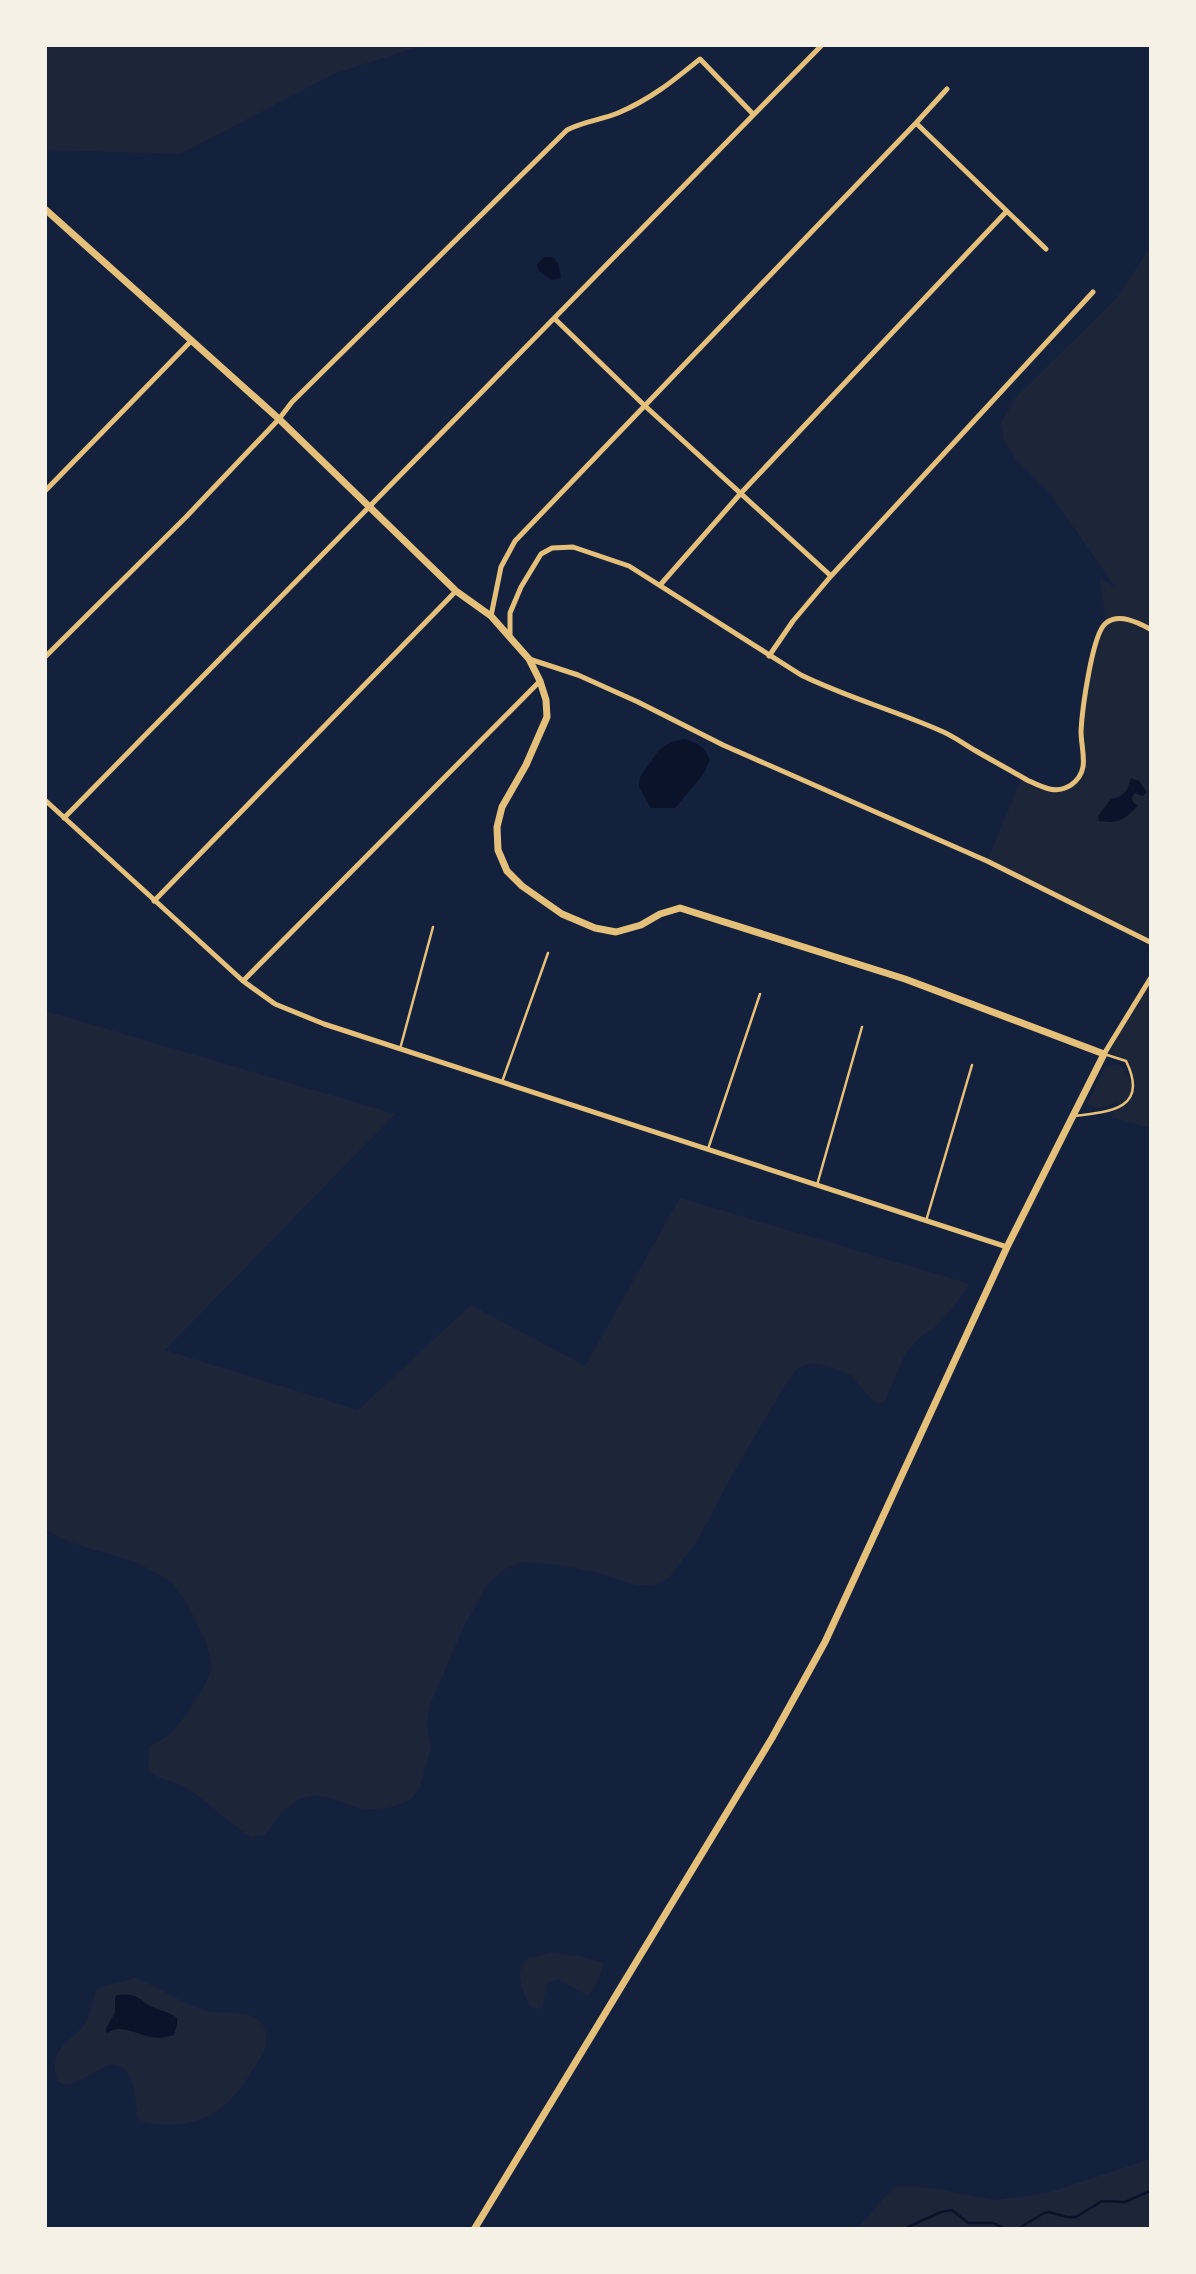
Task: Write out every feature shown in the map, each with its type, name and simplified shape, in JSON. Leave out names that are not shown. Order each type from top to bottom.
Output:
[{"type":"street","points":[[64,818],[821,46]]},
{"type":"street","points":[[46,656],[186,517],[292,402],[567,130],[582,122],[620,112],[655,95],[700,59],[753,114]]},
{"type":"street","points":[[491,616],[501,567],[515,541],[947,89]]},
{"type":"street","points":[[916,123],[1046,249]]},
{"type":"street","points":[[46,210],[279,419],[456,591],[491,616],[529,659],[546,699],[547,717],[531,755],[502,807],[497,827],[498,850],[508,870],[537,899],[577,921],[616,932],[641,925],[660,914],[680,908],[905,979],[1104,1054]]},
{"type":"street","points":[[661,584],[741,493],[1006,212]]},
{"type":"street","points":[[769,656],[793,621],[831,576],[1093,292]]},
{"type":"street","points":[[555,319],[831,576]]},
{"type":"street","points":[[46,490],[192,340]]},
{"type":"street","points":[[510,638],[510,613],[541,554],[552,548],[573,547],[629,566],[801,675],[830,689],[941,730],[1041,787],[1060,790],[1072,784],[1081,775],[1084,766],[1081,735],[1083,713],[1093,651],[1101,628],[1106,623],[1121,618],[1150,629]]},
{"type":"street","points":[[154,901],[456,591]]},
{"type":"street","points":[[529,659],[638,702],[723,745],[987,861],[1150,942]]},
{"type":"street","points":[[243,981],[540,681]]},
{"type":"street","points":[[46,801],[243,981],[275,1004],[324,1024],[1007,1247]]},
{"type":"street","points":[[475,2228],[772,1738],[825,1642],[1007,1247],[1104,1054],[1150,979]]},
{"type":"lane","points":[[400,1049],[433,927]]},
{"type":"lane","points":[[502,1082],[548,953]]},
{"type":"lane","points":[[708,1149],[760,994]]},
{"type":"lane","points":[[817,1185],[862,1027]]},
{"type":"lane","points":[[1074,1116],[1115,1110],[1132,1095],[1132,1074],[1126,1061],[1104,1054]]},
{"type":"lane","points":[[926,1220],[972,1065]]},
{"type":"shaded area","points":[[46,46],[421,46],[336,73],[180,154],[46,150]]},
{"type":"shaded area","points":[[1150,247],[1150,942],[987,861],[1022,777],[1041,787],[1060,791],[1081,775],[1081,735],[1093,651],[1106,623],[1100,578],[1116,588],[1051,495],[1016,460],[1004,440],[1001,423],[1015,398],[1117,298]]},
{"type":"shaded area","points":[[544,257],[553,257],[558,264],[561,278],[551,280],[539,271],[537,264]]},
{"type":"shaded area","points":[[685,739],[700,746],[710,760],[703,775],[675,808],[651,808],[639,787],[640,777],[659,750],[671,742]]},
{"type":"shaded area","points":[[1131,778],[1139,781],[1147,792],[1143,796],[1135,793],[1132,797],[1138,806],[1121,820],[1099,821],[1098,816],[1111,799],[1119,797],[1127,790]]},
{"type":"shaded area","points":[[1150,979],[1150,1128],[1111,1117],[1119,1102],[1099,1107],[1087,1104],[1105,1067],[1120,1065],[1127,1073],[1130,1083],[1133,1076],[1126,1061],[1104,1054]]},
{"type":"shaded area","points":[[46,1011],[395,1114],[165,1350],[358,1410],[471,1305],[585,1366],[680,1198],[970,1284],[950,1311],[935,1327],[919,1338],[904,1356],[884,1403],[874,1402],[851,1375],[828,1366],[811,1363],[797,1369],[737,1466],[697,1541],[669,1578],[653,1586],[636,1585],[596,1572],[522,1562],[503,1570],[487,1585],[464,1626],[429,1707],[426,1726],[431,1747],[420,1787],[410,1800],[388,1808],[363,1810],[316,1795],[299,1799],[281,1813],[265,1835],[251,1837],[192,1792],[148,1770],[149,1747],[177,1727],[201,1691],[211,1668],[208,1649],[185,1601],[171,1583],[151,1570],[71,1542],[46,1529]]},
{"type":"shaded area","points":[[550,1953],[580,1956],[605,1963],[588,1996],[558,1979],[547,1983],[542,2009],[530,2007],[522,1989],[519,1972],[527,1959]]},
{"type":"shaded area","points":[[134,1978],[198,2008],[245,2014],[256,2018],[263,2025],[266,2038],[264,2052],[239,2090],[220,2109],[194,2121],[173,2124],[153,2124],[139,2120],[131,2078],[117,2065],[110,2065],[76,2082],[60,2083],[56,2076],[56,2057],[86,2021],[96,1990]]},
{"type":"shaded area","points":[[117,1995],[136,1996],[177,2018],[174,2035],[157,2038],[124,2029],[106,2033],[115,2013]]},
{"type":"shaded area","points":[[1150,2159],[1150,2228],[857,2228],[896,2187],[913,2186],[995,2200],[1047,2193]]},
{"type":"waterway","points":[[1019,2228],[1044,2213],[1076,2217],[1102,2201],[1125,2202],[1150,2191]]},
{"type":"waterway","points":[[906,2228],[941,2212],[952,2210],[968,2223],[993,2223],[1004,2228]]}]
